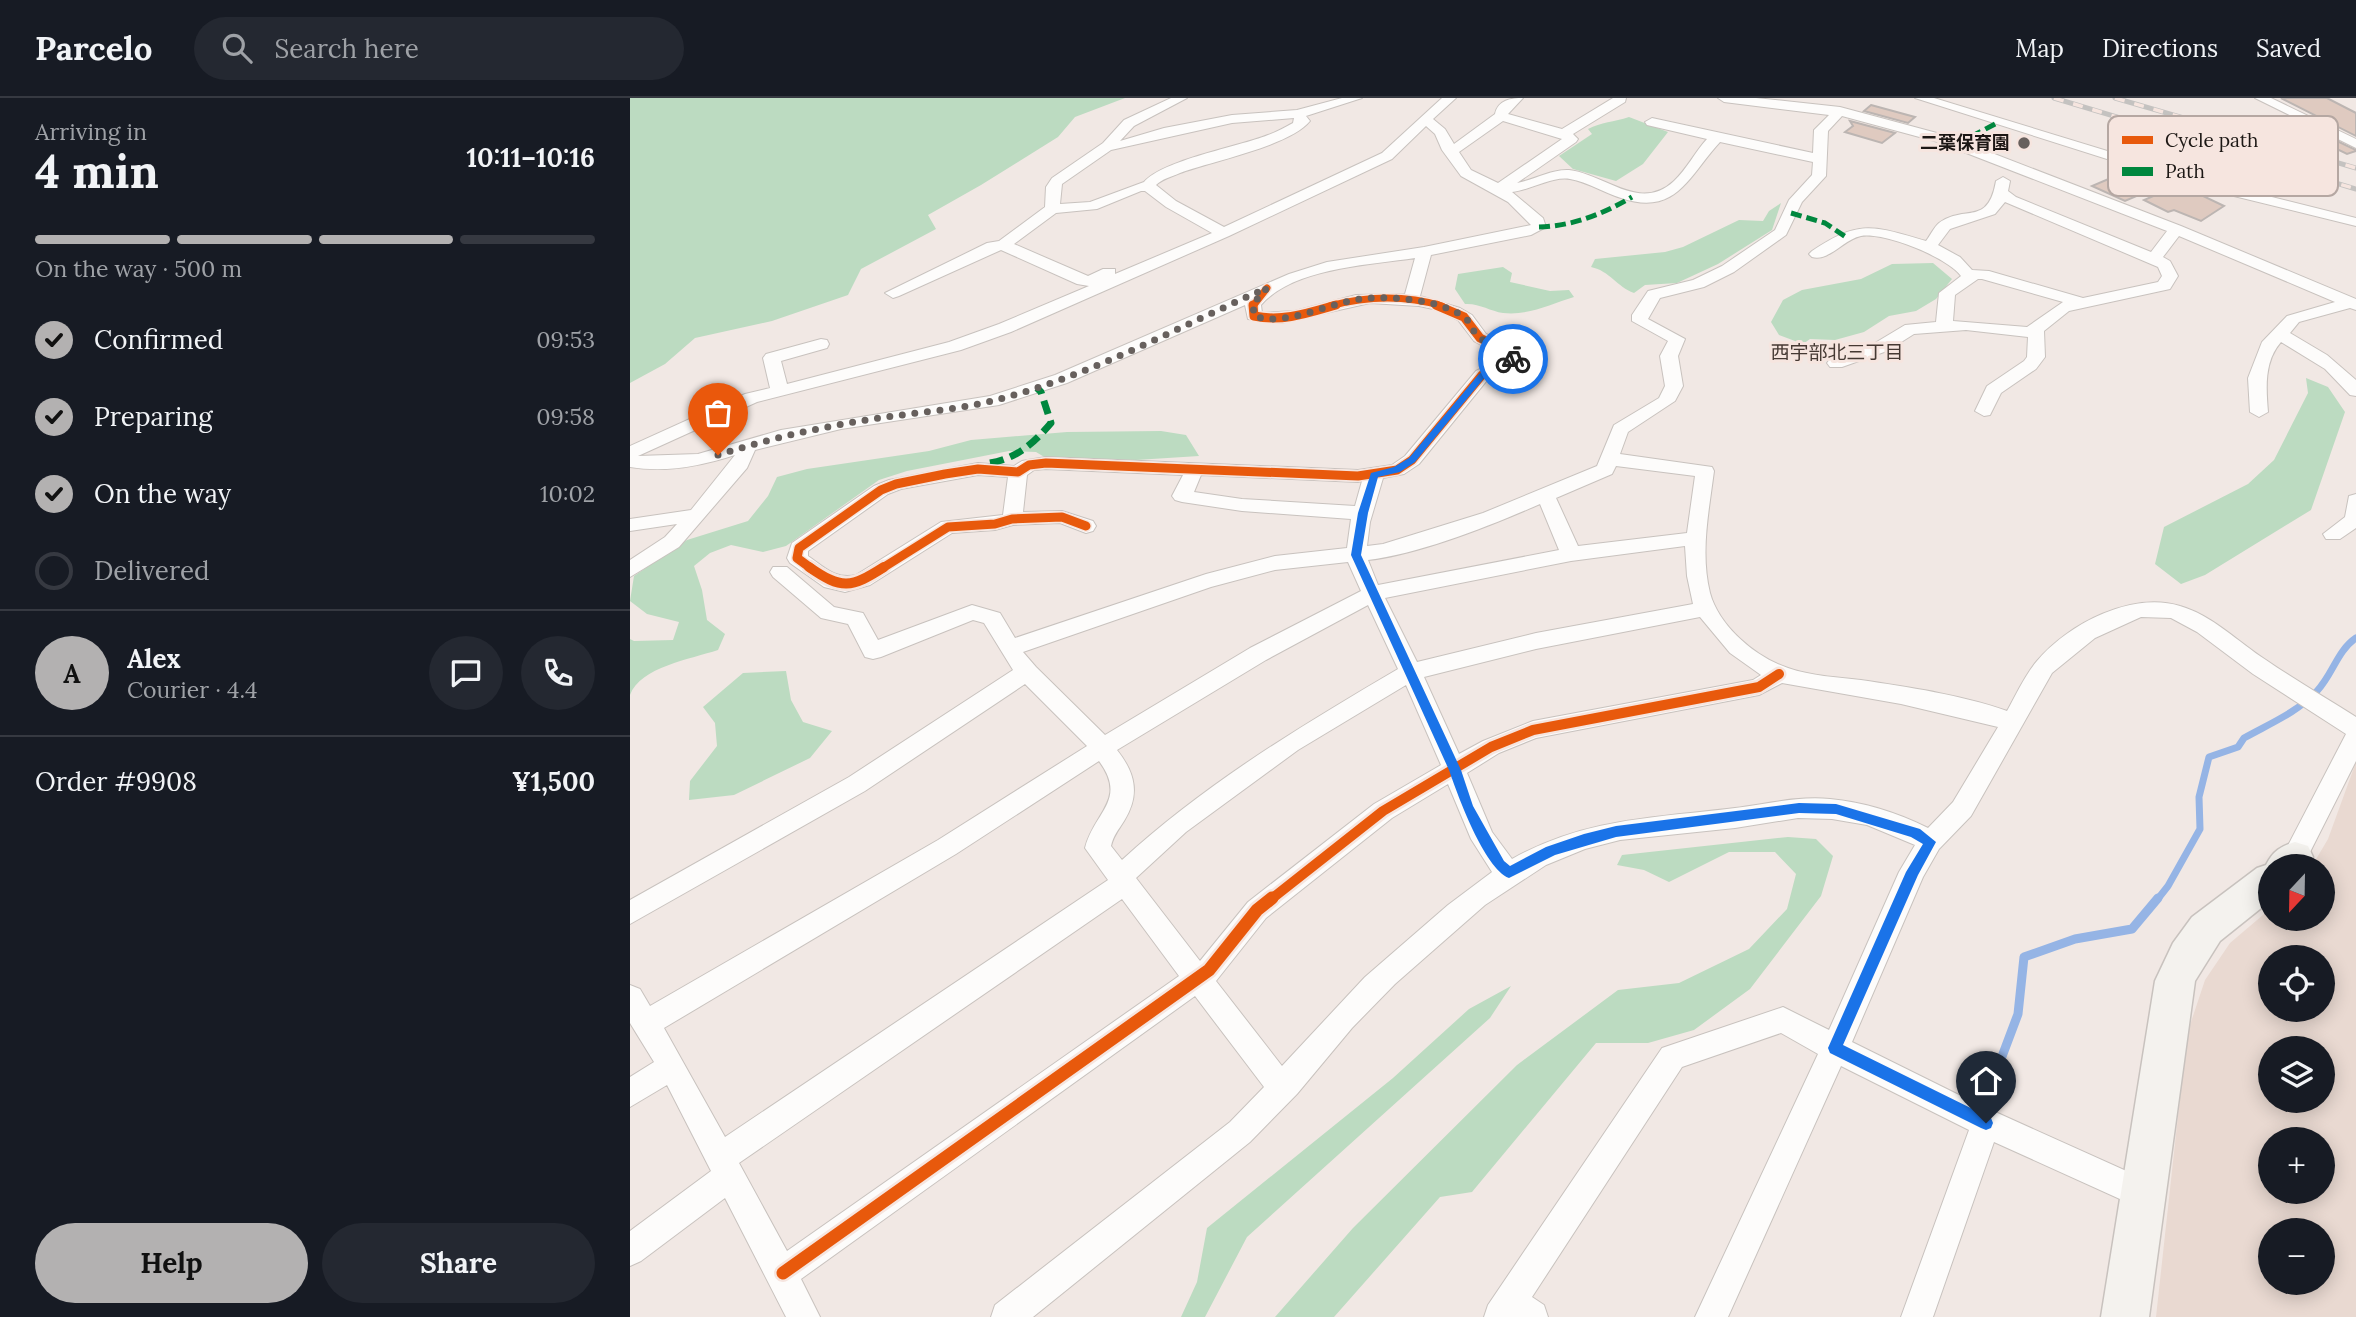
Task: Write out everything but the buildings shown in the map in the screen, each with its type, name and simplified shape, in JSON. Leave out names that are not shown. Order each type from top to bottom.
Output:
[{"type":"street","points":[[1052,209],[1053,187],[1057,181],[1108,146],[1129,123],[1181,98]]},
{"type":"street","points":[[1108,146],[1118,146],[1164,132],[1232,119],[1298,114],[1356,98]]},
{"type":"street","points":[[630,453],[724,409],[779,389],[955,346],[1073,300],[1387,156],[1431,112],[1450,98]]},
{"type":"street","points":[[1449,150],[1456,149],[1501,116],[1502,110],[1517,98]]},
{"type":"street","points":[[1724,98],[1836,105],[1943,139],[2176,229],[2353,304]]},
{"type":"street","points":[[1922,98],[2108,155]]},
{"type":"street","points":[[2261,98],[2298,116]]},
{"type":"street","points":[[1564,134],[1620,99]]},
{"type":"street","points":[[1010,648],[1206,581],[1275,563],[1384,551],[1490,518],[1605,470],[1620,429],[1665,401],[1674,386],[1669,356],[1677,339],[1640,321],[1640,315],[1654,294],[1661,290],[1699,284],[1728,269],[1781,232],[1796,200],[1819,176],[1821,130],[1836,105]]},
{"type":"street","points":[[1003,245],[1052,209],[1092,206],[1138,187],[1148,186],[1155,178],[1286,132],[1303,121],[1298,114]]},
{"type":"street","points":[[1498,190],[1571,139],[1564,134],[1501,116]]},
{"type":"street","points":[[630,461],[648,464],[698,460],[841,424],[943,410],[1025,392],[1205,318],[1267,288],[1327,267],[1531,232],[1539,227],[1538,221],[1513,199],[1466,174],[1449,150],[1442,131],[1436,124],[1425,120]]},
{"type":"street","points":[[1652,122],[1821,159]]},
{"type":"street","points":[[2338,135],[2356,144]]},
{"type":"street","points":[[1498,190],[1566,174],[1649,200],[1663,195],[1683,180],[1702,151],[1716,138]]},
{"type":"street","points":[[1928,247],[1945,226],[1990,211],[2000,199],[2007,163]]},
{"type":"street","points":[[1148,186],[1171,204],[1224,233]]},
{"type":"street","points":[[1836,363],[1881,347],[1911,329],[1966,325],[2027,332],[2036,330],[2064,307],[2164,286],[2171,276],[2165,264],[2011,200],[2000,192]]},
{"type":"street","points":[[2251,196],[2356,222]]},
{"type":"street","points":[[2154,259],[2176,229]]},
{"type":"street","points":[[1817,254],[1846,237],[1866,230],[1928,247],[1963,266],[1970,277]]},
{"type":"street","points":[[893,293],[925,281],[992,246],[1003,245],[1083,281],[1091,281],[1119,268],[1134,266],[1143,269]]},
{"type":"street","points":[[1411,301],[1424,252]]},
{"type":"street","points":[[1944,326],[1947,293],[1974,274],[1983,274],[2082,303]]},
{"type":"street","points":[[1086,526],[1062,517],[1012,519],[995,524],[948,527],[863,580],[845,585],[831,583],[797,558],[799,548],[881,490],[896,484],[978,470],[1018,472],[1029,466],[1046,463],[1374,475],[1397,470],[1412,460],[1482,375],[1513,360],[1514,355],[1483,340],[1463,316],[1446,308],[1411,301],[1367,298],[1303,313],[1262,319],[1254,316],[1253,304],[1267,288]]},
{"type":"street","points":[[2259,412],[2257,378],[2268,346],[2293,319],[2353,304]]},
{"type":"street","points":[[1984,411],[1993,390],[2030,365],[2036,357],[2036,330]]},
{"type":"street","points":[[2280,334],[2328,362],[2344,375],[2356,390]]},
{"type":"street","points":[[779,389],[772,358],[821,344]]},
{"type":"street","points":[[630,570],[671,542],[698,515],[740,464],[746,446]]},
{"type":"street","points":[[1610,459],[1705,471],[1696,541],[1698,579],[1705,609],[1730,641],[1754,661],[1779,674],[1886,693],[1995,716],[2012,723]]},
{"type":"street","points":[[1195,469],[1182,496],[1242,505],[1363,513]]},
{"type":"street","points":[[1012,519],[1018,472]]},
{"type":"street","points":[[1374,475],[1363,513],[1356,555],[1455,770],[1468,806],[1499,865],[1509,873]]},
{"type":"street","points":[[1543,496],[1548,500],[1571,554]]},
{"type":"street","points":[[2333,534],[2355,520],[2356,500]]},
{"type":"street","points":[[630,525],[698,515]]},
{"type":"street","points":[[645,1024],[947,846],[1103,747],[1258,654],[1373,593],[1571,554],[1685,539],[1696,541]]},
{"type":"street","points":[[780,572],[828,612],[855,618],[873,651],[972,612],[992,618],[1027,671],[1103,747],[1121,777],[1124,792],[1119,807],[1099,835],[1098,848],[1272,1076],[1287,1084]]},
{"type":"street","points":[[1711,1317],[1835,1048],[1912,872],[1930,842],[1962,808],[2044,667],[2078,636],[2118,616],[2151,608],[2175,612],[2205,628],[2250,661],[2356,729]]},
{"type":"street","points":[[630,1250],[724,1168],[1121,880],[1177,825],[1290,744],[1410,672],[1535,640],[1705,609]]},
{"type":"street","points":[[630,912],[856,784],[1027,671]]},
{"type":"street","points":[[783,1273],[1209,970],[1257,910],[1382,811],[1491,747],[1533,730],[1759,687],[1779,674]]},
{"type":"street","points":[[2290,854],[2356,737]]},
{"type":"street","points":[[1007,1317],[1240,1132],[1287,1084],[1333,1029],[1377,983],[1466,905],[1509,873],[1550,851],[1616,831],[1799,808],[1836,809],[1915,833],[1930,842]]},
{"type":"street","points":[[2125,1317],[2175,981],[2188,955],[2206,929],[2258,887]]},
{"type":"street","points":[[630,998],[672,1066],[804,1317]]},
{"type":"street","points":[[1514,1312],[1672,1057],[1783,1020],[1986,1123],[2143,1194]]},
{"type":"street","points":[[630,1093],[672,1066]]},
{"type":"street","points":[[1917,1317],[1986,1123]]},
{"type":"shaded area","points":[[2356,762],[2356,1317],[2156,1317],[2187,1034],[2205,980],[2230,943],[2258,919],[2258,931],[2335,931],[2335,854],[2319,854],[2328,839]]},
{"type":"green space","points":[[630,98],[1125,98],[1075,117],[1058,137],[928,215],[936,229],[861,269],[848,295],[772,321],[695,338],[665,364],[630,383]]},
{"type":"green space","points":[[1629,117],[1668,132],[1643,164],[1616,181],[1573,169],[1559,156],[1592,134],[1588,129]]},
{"type":"green space","points":[[1781,203],[1772,230],[1718,264],[1677,283],[1645,285],[1634,293],[1591,267],[1595,259],[1665,252],[1683,247],[1739,220],[1763,221],[1769,211]]},
{"type":"green space","points":[[1933,263],[1952,279],[1936,299],[1916,311],[1889,316],[1864,332],[1835,340],[1810,339],[1803,344],[1779,335],[1771,322],[1783,300],[1802,290],[1861,279],[1892,264]]},
{"type":"green space","points":[[1503,267],[1512,273],[1510,282],[1550,291],[1569,290],[1574,297],[1521,313],[1503,313],[1465,304],[1455,289],[1458,274]]},
{"type":"green space","points":[[2306,378],[2328,387],[2345,412],[2311,510],[2205,575],[2181,584],[2155,564],[2164,527],[2248,484],[2274,460],[2308,393]]},
{"type":"green space","points":[[1161,431],[1186,435],[1199,456],[1136,460],[1046,458],[1036,452],[1009,451],[907,471],[879,480],[786,546],[763,552],[731,545],[710,553],[694,566],[702,590],[707,620],[725,634],[718,650],[655,671],[644,677],[630,695],[630,639],[673,640],[679,622],[647,614],[630,601],[634,576],[687,540],[748,521],[768,496],[777,477],[807,469],[929,451],[971,440],[1067,432]]},
{"type":"green space","points":[[786,671],[791,700],[803,722],[832,731],[810,758],[734,795],[689,800],[690,781],[717,746],[715,723],[703,707],[743,673]]},
{"type":"green space","points":[[1788,837],[1816,839],[1833,856],[1821,896],[1750,989],[1694,1030],[1648,1043],[1596,1043],[1472,1192],[1440,1197],[1334,1317],[1275,1317],[1353,1228],[1517,1065],[1618,990],[1679,983],[1749,949],[1787,909],[1796,874],[1775,852],[1729,852],[1669,882],[1644,870],[1617,865],[1622,855]]},
{"type":"green space","points":[[1511,986],[1490,1018],[1247,1237],[1205,1317],[1181,1317],[1197,1282],[1207,1228],[1393,1078],[1469,1009]]},
{"type":"waterway","points":[[2157,900],[2168,886],[2200,829],[2199,797],[2209,757],[2238,747],[2244,738],[2301,705],[2322,684],[2344,649],[2356,638]]},
{"type":"waterway","points":[[1980,1115],[2018,1014],[2024,957],[2075,939],[2132,929],[2158,898]]},
{"type":"railway","points":[[2054,98],[2114,116]]},
{"type":"railway","points":[[2115,98],[2177,116]]},
{"type":"railway","points":[[2338,163],[2356,168]]},
{"type":"railway","points":[[2338,184],[2356,189]]},
{"type":"marked path","points":[[1957,144],[1999,122]]},
{"type":"marked path","points":[[1539,227],[1588,219],[1632,197]]},
{"type":"marked path","points":[[1791,213],[1825,223],[1846,237]]},
{"type":"marked path","points":[[990,463],[1017,455],[1051,423],[1041,392],[1037,388]]},
{"type":"cycle path","points":[[1086,526],[1062,517],[1012,519],[995,524],[948,527],[863,580],[845,585],[831,582],[797,558],[799,548],[881,490],[896,484],[978,469],[1018,472],[1029,465],[1046,463],[1358,476],[1397,470],[1412,460],[1482,375],[1513,360],[1514,355],[1484,341],[1466,319],[1454,311],[1431,303],[1370,298],[1296,316],[1267,319],[1254,316],[1253,304],[1267,288]]},
{"type":"cycle path","points":[[783,1273],[1209,970],[1257,910],[1383,811],[1491,747],[1533,730],[1759,687],[1779,674]]},
{"type":"way so far","points":[[718,455],[781,436],[883,417],[993,401],[1025,392],[1205,318],[1267,288],[1253,304],[1252,313],[1262,319],[1303,313],[1367,298],[1411,301],[1446,308],[1463,316],[1483,340],[1514,355],[1513,359]]},
{"type":"place","name":"二葉保育園","points":[[2024,143]]},
{"type":"district","name":"西宇部北三丁目","points":[[1837,352]]},
{"type":"route","points":[[1513,359],[1482,375],[1412,460],[1397,470],[1374,475],[1363,513],[1356,555],[1360,569],[1455,770],[1468,806],[1499,865],[1509,873],[1550,851],[1616,831],[1799,808],[1836,809],[1915,833],[1930,842],[1912,872],[1835,1048],[1986,1123]]}]
